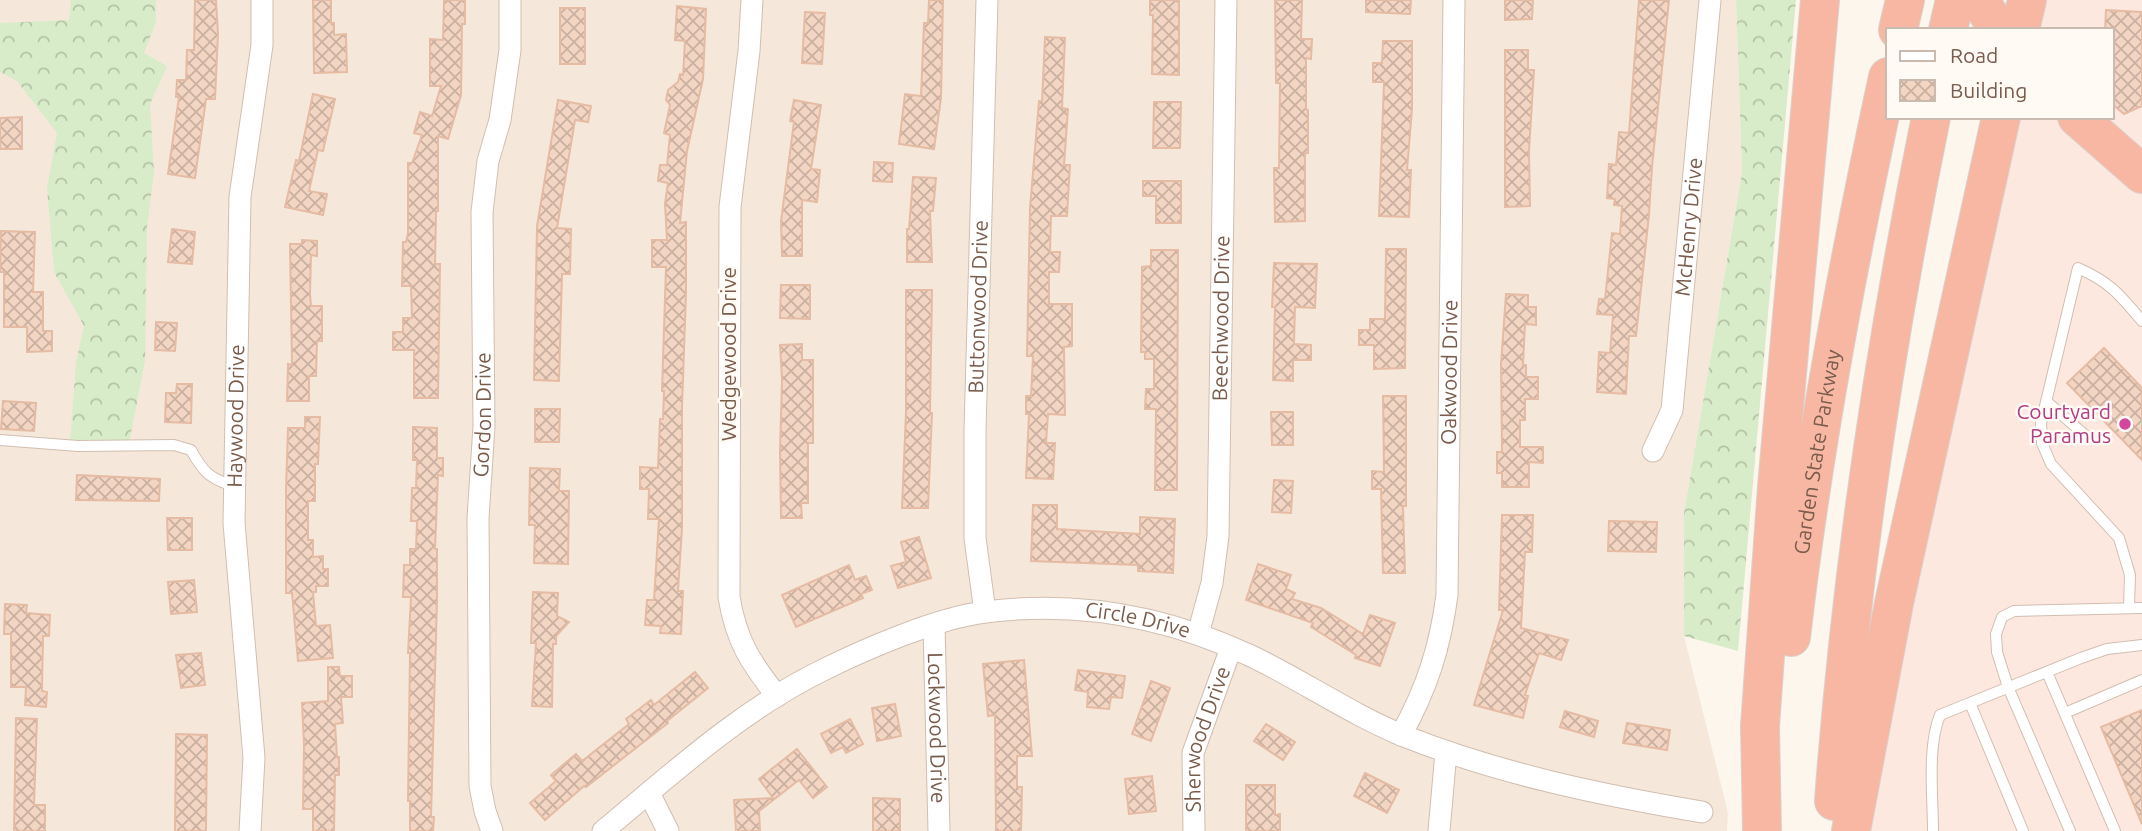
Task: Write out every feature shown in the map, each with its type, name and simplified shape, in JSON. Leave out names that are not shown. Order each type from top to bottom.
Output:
[{"type":"highway","points":[[1762,831],[1760,726],[1777,487],[1820,0]]},
{"type":"highway","points":[[1898,28],[1905,0]]},
{"type":"highway","points":[[1958,12],[2017,18]]},
{"type":"highway","name":"Garden State Parkway","points":[[1770,831],[1794,612],[1817,445],[1852,248],[1886,86]]},
{"type":"highway","points":[[1831,831],[1860,540],[1888,344],[1931,119]]},
{"type":"highway","points":[[1851,831],[1891,616],[2001,119]]},
{"type":"highway","points":[[2079,119],[2142,174]]},
{"type":"street","name":"Haywood Drive","points":[[250,831],[254,758],[234,523],[234,486],[240,197],[259,66],[262,0]]},
{"type":"street","name":"Gordon Drive","points":[[492,831],[480,786],[478,518],[484,426],[482,212],[488,161],[500,120],[510,50],[510,0]]},
{"type":"street","name":"Wedgewood Drive","points":[[752,0],[749,51],[730,207],[729,597],[732,620],[740,643],[753,666],[777,696]]},
{"type":"street","name":"Buttonwood Drive","points":[[985,612],[975,538],[975,430],[986,0]]},
{"type":"street","name":"Beechwood Drive","points":[[1198,634],[1212,583],[1218,536],[1226,0]]},
{"type":"street","name":"Oakwood Drive","points":[[1401,735],[1431,674],[1442,633],[1447,595],[1454,0]]},
{"type":"street","name":"McHenry Drive","points":[[1653,451],[1672,410],[1710,0]]},
{"type":"street","name":"Circle Drive","points":[[603,831],[727,729],[821,671],[934,625],[985,612],[1048,607],[1087,608],[1125,614],[1198,634],[1251,656],[1350,711],[1401,735],[1447,752],[1581,790],[1702,812]]},
{"type":"street","name":"Lockwood Drive","points":[[934,625],[939,831]]},
{"type":"street","name":"Sherwood Drive","points":[[1194,831],[1193,752],[1231,648]]},
{"type":"street","points":[[1439,831],[1447,752]]},
{"type":"street","points":[[649,793],[668,831]]},
{"type":"lane","points":[[2129,608],[2130,575],[2119,538],[2051,464],[2042,443],[2040,423],[2078,268],[2102,278],[2118,292],[2142,321]]},
{"type":"lane","points":[[2046,401],[2085,435]]},
{"type":"lane","points":[[0,440],[78,446],[174,445],[191,450],[200,466],[215,481],[234,486]]},
{"type":"lane","points":[[2070,831],[2008,687],[1997,652],[1996,634],[2002,617],[2014,611],[2142,608]]},
{"type":"lane","points":[[1933,831],[1933,744],[1940,715],[2107,649],[2142,645]]},
{"type":"lane","points":[[2047,672],[2115,831]]},
{"type":"lane","points":[[2065,713],[2142,680]]},
{"type":"lane","points":[[1970,703],[2023,831]]},
{"type":"shaded area","points":[[0,0],[1736,0],[1742,172],[1684,513],[1684,636],[1728,813],[1727,831],[0,831]]},
{"type":"shaded area","points":[[2027,0],[2142,0],[2142,831],[1851,831],[2001,119],[2114,119],[2114,28],[2020,28]]},
{"type":"green space","points":[[71,0],[156,0],[156,22],[144,53],[167,66],[150,104],[154,173],[147,227],[145,361],[129,444],[70,442],[76,362],[84,326],[54,272],[47,188],[57,133],[17,81],[0,72],[0,23],[69,20]]},
{"type":"green space","points":[[1736,0],[1796,0],[1738,651],[1684,636],[1684,513],[1742,172]]},
{"type":"building","points":[[195,0],[216,0],[218,34],[215,99],[206,99],[195,178],[168,174],[179,97],[176,97],[177,80],[186,80],[187,50],[194,50]]},
{"type":"building","points":[[313,0],[331,0],[334,35],[346,34],[347,72],[314,73]]},
{"type":"building","points":[[444,0],[465,0],[461,95],[448,139],[438,136],[435,264],[440,264],[438,398],[414,398],[414,350],[393,350],[393,332],[403,332],[403,318],[412,318],[411,286],[402,286],[403,242],[406,242],[408,233],[408,163],[412,163],[422,135],[414,133],[420,112],[432,116],[441,86],[430,86],[430,39],[443,40]]},
{"type":"building","points":[[929,0],[943,0],[941,98],[934,149],[899,144],[905,94],[921,96],[924,23],[928,23]]},
{"type":"building","points":[[1150,0],[1179,0],[1179,75],[1152,74],[1153,15],[1150,15]]},
{"type":"building","points":[[1275,0],[1302,0],[1301,39],[1312,39],[1311,59],[1306,58],[1308,153],[1305,153],[1305,221],[1275,222],[1274,168],[1279,168],[1280,83],[1276,83]]},
{"type":"building","points":[[1366,0],[1411,0],[1410,14],[1366,12]]},
{"type":"building","points":[[1505,0],[1533,0],[1532,19],[1505,20]]},
{"type":"building","points":[[1639,0],[1669,0],[1649,215],[1636,336],[1629,336],[1626,394],[1597,392],[1599,352],[1610,353],[1613,315],[1597,314],[1599,299],[1605,299],[1612,233],[1620,234],[1622,206],[1614,205],[1615,199],[1607,198],[1609,164],[1616,165],[1619,132],[1629,133]]},
{"type":"building","points":[[677,6],[706,9],[703,79],[687,151],[680,223],[686,222],[682,528],[678,591],[683,591],[681,634],[660,633],[661,626],[645,625],[647,600],[654,600],[659,519],[648,519],[649,489],[640,489],[640,467],[658,468],[660,419],[663,419],[666,267],[652,267],[652,240],[667,240],[665,204],[668,183],[658,181],[660,165],[667,165],[670,135],[664,133],[670,105],[666,100],[668,90],[678,82],[680,74],[683,75],[685,41],[675,40]]},
{"type":"building","points":[[560,8],[585,8],[585,64],[560,64]]},
{"type":"building","points":[[2106,10],[2142,12],[2142,106],[2124,114],[2114,106],[2114,28],[2105,28]]},
{"type":"building","points":[[805,12],[825,13],[822,64],[802,63]]},
{"type":"building","points":[[1045,37],[1065,38],[1062,108],[1068,109],[1064,165],[1070,165],[1067,216],[1051,216],[1050,252],[1060,252],[1059,272],[1049,272],[1049,304],[1072,304],[1072,346],[1064,347],[1065,415],[1048,414],[1046,443],[1055,443],[1053,479],[1026,478],[1029,414],[1026,414],[1026,396],[1031,396],[1033,356],[1027,356],[1030,208],[1039,101],[1042,102]]},
{"type":"building","points":[[1383,41],[1412,41],[1412,109],[1407,170],[1411,170],[1409,217],[1379,216],[1384,82],[1373,82],[1373,63],[1382,63]]},
{"type":"building","points":[[1505,50],[1528,50],[1528,70],[1534,70],[1529,151],[1530,206],[1505,207]]},
{"type":"building","points":[[313,94],[335,99],[323,151],[318,150],[309,191],[327,194],[323,215],[285,207],[296,160],[299,161]]},
{"type":"building","points":[[558,100],[591,106],[588,122],[575,120],[557,228],[571,229],[570,274],[562,274],[559,381],[534,380],[537,226]]},
{"type":"building","points":[[794,100],[821,105],[811,169],[820,170],[817,202],[802,200],[802,256],[782,256],[781,221],[794,122],[790,121]]},
{"type":"building","points":[[1154,102],[1181,102],[1180,148],[1153,148]]},
{"type":"building","points":[[22,117],[22,149],[0,149],[0,118]]},
{"type":"building","points":[[874,162],[893,163],[892,182],[873,181]]},
{"type":"building","points":[[913,177],[936,178],[933,211],[930,211],[932,262],[907,262],[907,229]]},
{"type":"building","points":[[1143,181],[1181,181],[1181,223],[1156,223],[1156,196],[1143,196]]},
{"type":"building","points":[[172,229],[195,232],[192,264],[168,262]]},
{"type":"building","points":[[1,231],[35,232],[33,292],[43,292],[43,331],[52,331],[52,351],[27,352],[27,327],[4,327],[4,272],[0,272]]},
{"type":"building","points":[[302,240],[317,241],[317,256],[311,255],[310,294],[311,306],[322,306],[322,341],[317,341],[316,376],[309,376],[309,401],[287,401],[288,364],[292,365],[290,244],[302,244]]},
{"type":"building","points":[[1386,249],[1406,249],[1405,368],[1374,369],[1374,345],[1359,345],[1359,330],[1370,330],[1370,319],[1385,319]]},
{"type":"building","points":[[1151,250],[1178,250],[1177,490],[1155,490],[1156,409],[1145,409],[1146,389],[1154,389],[1154,359],[1145,359],[1145,352],[1141,352],[1142,267],[1151,266]]},
{"type":"building","points":[[1274,263],[1317,264],[1315,308],[1295,307],[1294,344],[1311,345],[1311,360],[1293,360],[1293,381],[1273,380]]},
{"type":"building","points":[[781,285],[810,285],[810,319],[780,318]]},
{"type":"building","points":[[906,290],[932,290],[932,413],[928,508],[902,508],[906,412]]},
{"type":"building","points":[[1506,294],[1528,295],[1528,307],[1536,307],[1536,325],[1525,324],[1523,365],[1526,365],[1526,377],[1538,377],[1538,399],[1525,399],[1525,420],[1520,420],[1520,447],[1543,447],[1543,463],[1529,462],[1529,487],[1502,487],[1502,473],[1497,473],[1497,452],[1502,452],[1501,364]]},
{"type":"building","points":[[156,322],[177,323],[175,351],[155,350]]},
{"type":"building","points":[[802,344],[802,360],[813,360],[813,443],[808,443],[808,503],[801,503],[802,518],[781,518],[780,345]]},
{"type":"building","name":"Courtyard Paramus","points":[[2104,348],[2142,388],[2142,460],[2067,383]]},
{"type":"building","points":[[177,384],[192,384],[191,423],[165,422],[166,393],[176,393]]},
{"type":"building","points":[[1383,396],[1406,396],[1406,506],[1403,506],[1405,573],[1383,573],[1381,489],[1372,489],[1372,471],[1384,472]]},
{"type":"building","points":[[3,401],[36,403],[34,431],[1,429]]},
{"type":"building","points":[[535,409],[560,409],[559,442],[535,442]]},
{"type":"building","points":[[1271,412],[1293,412],[1293,445],[1272,445]]},
{"type":"building","points":[[305,417],[320,417],[318,464],[315,464],[315,501],[308,501],[308,540],[313,540],[313,557],[323,556],[323,569],[328,569],[328,586],[316,586],[316,592],[313,592],[316,626],[330,625],[333,658],[298,661],[292,593],[286,593],[286,489],[288,428],[305,428]]},
{"type":"building","points":[[413,427],[437,428],[437,458],[443,458],[443,476],[438,475],[435,549],[437,600],[431,817],[434,817],[433,831],[410,831],[408,801],[408,653],[411,597],[403,597],[404,565],[410,565],[410,549],[416,549],[417,521],[411,521],[412,488],[416,488],[417,460],[413,460]]},
{"type":"building","points":[[530,468],[560,469],[559,491],[569,491],[568,564],[534,563],[535,525],[529,525]]},
{"type":"building","points":[[77,475],[160,479],[159,501],[76,500]]},
{"type":"building","points":[[1274,480],[1293,481],[1291,513],[1272,512]]},
{"type":"building","points":[[1033,505],[1057,505],[1057,529],[1140,534],[1140,517],[1175,519],[1173,573],[1138,571],[1138,565],[1031,561]]},
{"type":"building","points":[[1502,515],[1533,515],[1532,552],[1525,552],[1521,628],[1568,640],[1561,660],[1539,653],[1525,695],[1528,696],[1523,718],[1474,705],[1503,610],[1499,610]]},
{"type":"building","points":[[167,518],[192,518],[192,550],[168,550]]},
{"type":"building","points":[[1609,521],[1657,522],[1656,552],[1608,551]]},
{"type":"building","points":[[919,537],[931,578],[898,588],[891,566],[906,562],[901,542]]},
{"type":"building","points":[[1258,564],[1291,575],[1286,589],[1295,593],[1292,599],[1321,608],[1363,634],[1370,615],[1395,623],[1380,666],[1355,658],[1356,655],[1311,627],[1313,623],[1246,600]]},
{"type":"building","points":[[849,565],[855,580],[866,576],[872,590],[861,594],[863,598],[796,627],[782,595]]},
{"type":"building","points":[[194,580],[197,612],[171,614],[168,582]]},
{"type":"building","points":[[533,592],[558,593],[557,616],[569,622],[556,636],[556,644],[553,644],[552,707],[532,706],[536,643],[531,643]]},
{"type":"building","points":[[5,604],[27,605],[26,613],[50,615],[49,636],[43,636],[42,691],[47,692],[46,707],[25,705],[26,687],[11,687],[11,634],[4,634]]},
{"type":"building","points":[[201,653],[205,685],[181,688],[176,655]]},
{"type":"building","points":[[1024,660],[1032,756],[1017,756],[1017,787],[1022,787],[1021,831],[996,831],[995,715],[988,716],[983,664]]},
{"type":"building","points":[[328,667],[339,667],[340,676],[352,676],[352,697],[341,697],[343,723],[335,724],[339,775],[335,775],[334,831],[313,831],[313,809],[303,809],[302,703],[328,701]]},
{"type":"building","points":[[1078,670],[1125,676],[1122,698],[1111,697],[1109,709],[1087,707],[1088,692],[1075,690]]},
{"type":"building","points":[[695,672],[708,688],[545,820],[530,803],[556,781],[551,775],[576,754],[582,761],[629,724],[626,719],[651,700],[654,705]]},
{"type":"building","points":[[1151,681],[1170,688],[1151,741],[1132,734]]},
{"type":"building","points":[[895,704],[901,736],[877,741],[872,708]]},
{"type":"building","points":[[2142,710],[2142,824],[2101,727]]},
{"type":"building","points":[[1565,711],[1598,721],[1594,737],[1560,727]]},
{"type":"building","points":[[16,718],[37,719],[34,805],[45,805],[45,831],[14,831]]},
{"type":"building","points":[[850,719],[863,744],[846,753],[843,747],[831,753],[821,734]]},
{"type":"building","points":[[1627,723],[1670,730],[1667,750],[1623,743]]},
{"type":"building","points":[[1266,724],[1295,742],[1283,760],[1254,741]]},
{"type":"building","points":[[176,734],[207,735],[206,831],[175,831]]},
{"type":"building","points":[[797,749],[827,787],[813,798],[799,780],[759,811],[760,831],[736,831],[734,800],[773,798],[759,779]]},
{"type":"building","points":[[1365,773],[1399,790],[1387,813],[1354,796]]},
{"type":"building","points":[[1152,776],[1156,811],[1129,814],[1125,779]]},
{"type":"building","points":[[1246,785],[1275,785],[1275,815],[1280,814],[1280,831],[1246,831]]},
{"type":"building","points":[[873,798],[900,799],[900,831],[873,831]]},
{"type":"place","name":"Courtyard Paramus","points":[[2125,424]]}]
